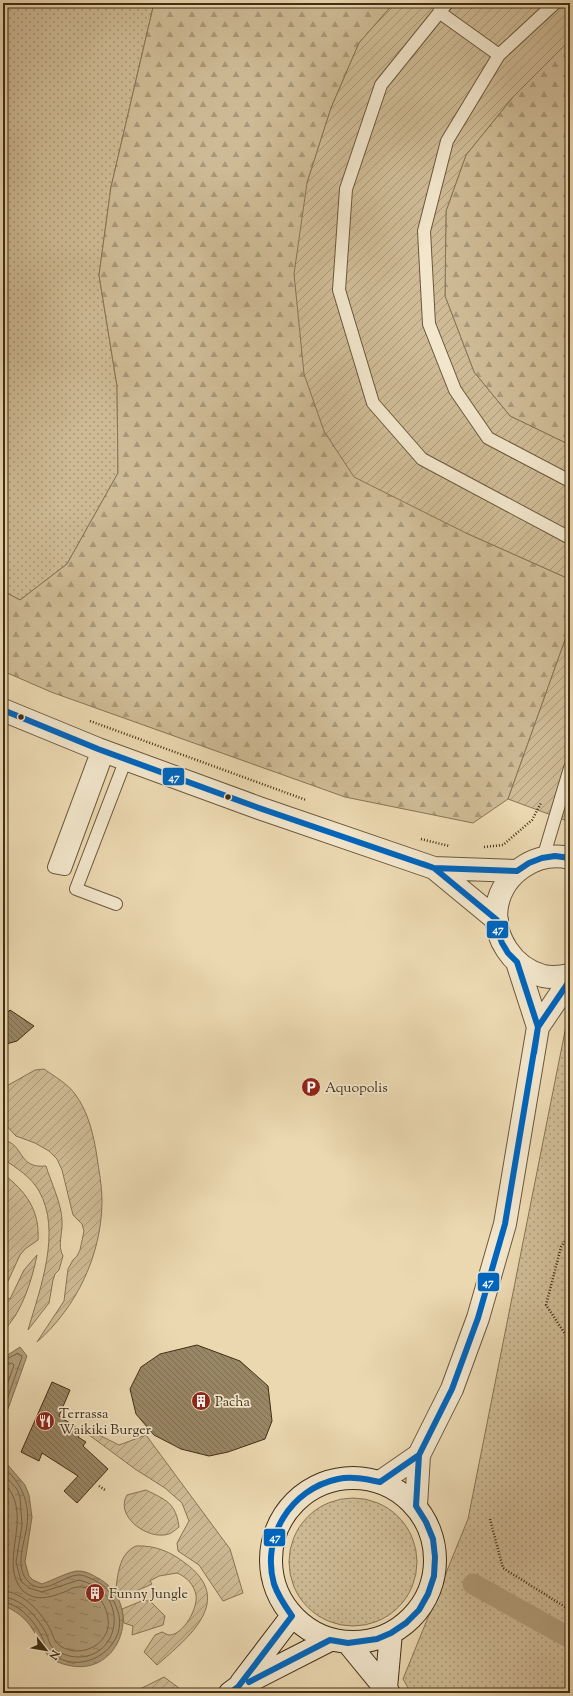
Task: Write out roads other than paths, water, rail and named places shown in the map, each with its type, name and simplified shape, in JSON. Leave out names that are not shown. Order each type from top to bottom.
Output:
[{"type":"street","points":[[3,710],[111,753],[259,808],[434,868],[517,872]]},
{"type":"street","points":[[570,858],[554,856],[542,858],[524,865],[508,882],[501,893],[497,906],[498,932],[508,953],[517,962],[529,970],[543,976],[558,977],[570,975]]},
{"type":"street","points":[[434,868],[497,920]]},
{"type":"street","points":[[517,962],[538,1027]]},
{"type":"street","points":[[416,1506],[420,1455],[452,1389],[478,1318],[503,1231],[538,1027],[570,980]]},
{"type":"street","points":[[380,1482],[420,1455]]},
{"type":"street","points":[[359,1478],[380,1482],[405,1496],[416,1506],[426,1522],[433,1539],[435,1557],[434,1576],[428,1594],[419,1610],[406,1623],[391,1634],[377,1639],[363,1642],[339,1641],[316,1634],[303,1626],[292,1616],[279,1598],[272,1578],[270,1556],[275,1535],[284,1515],[298,1498],[317,1486],[337,1479],[359,1478]]},
{"type":"street","points":[[234,1690],[292,1616]]},
{"type":"street","points":[[388,1690],[391,1634]]},
{"type":"street","points":[[234,1690],[339,1641]]},
{"type":"street","points":[[339,1641],[388,1690]]},
{"type":"lane","points":[[555,3],[499,55],[447,141],[424,231],[429,324],[455,390],[488,438],[570,481]]},
{"type":"lane","points":[[499,55],[443,8],[380,85],[346,189],[339,290],[373,403],[422,459],[570,538]]},
{"type":"lane","points":[[111,753],[65,869],[54,866],[111,753]]},
{"type":"lane","points":[[111,753],[76,889],[116,904]]},
{"type":"lane","points":[[542,858],[570,768]]},
{"type":"water","points":[[20,1347],[27,1356],[8,1409],[3,1410],[3,1358]]},
{"type":"water","points":[[3,1462],[7,1464],[25,1485],[29,1495],[32,1517],[25,1562],[29,1576],[33,1580],[42,1584],[72,1572],[86,1572],[96,1577],[111,1589],[120,1603],[123,1620],[120,1636],[113,1650],[101,1661],[86,1666],[67,1665],[53,1659],[45,1652],[37,1636],[24,1618],[3,1605]]},
{"type":"waterway","points":[[473,1584],[570,1638]]},
{"type":"place","name":"Aquopolis","points":[[311,1087]]},
{"type":"place","name":"Pacha","points":[[201,1401]]},
{"type":"place","name":"Terrassa Waikiki Burger","points":[[45,1421]]},
{"type":"place","name":"Funny Jungle","points":[[95,1593]]}]
